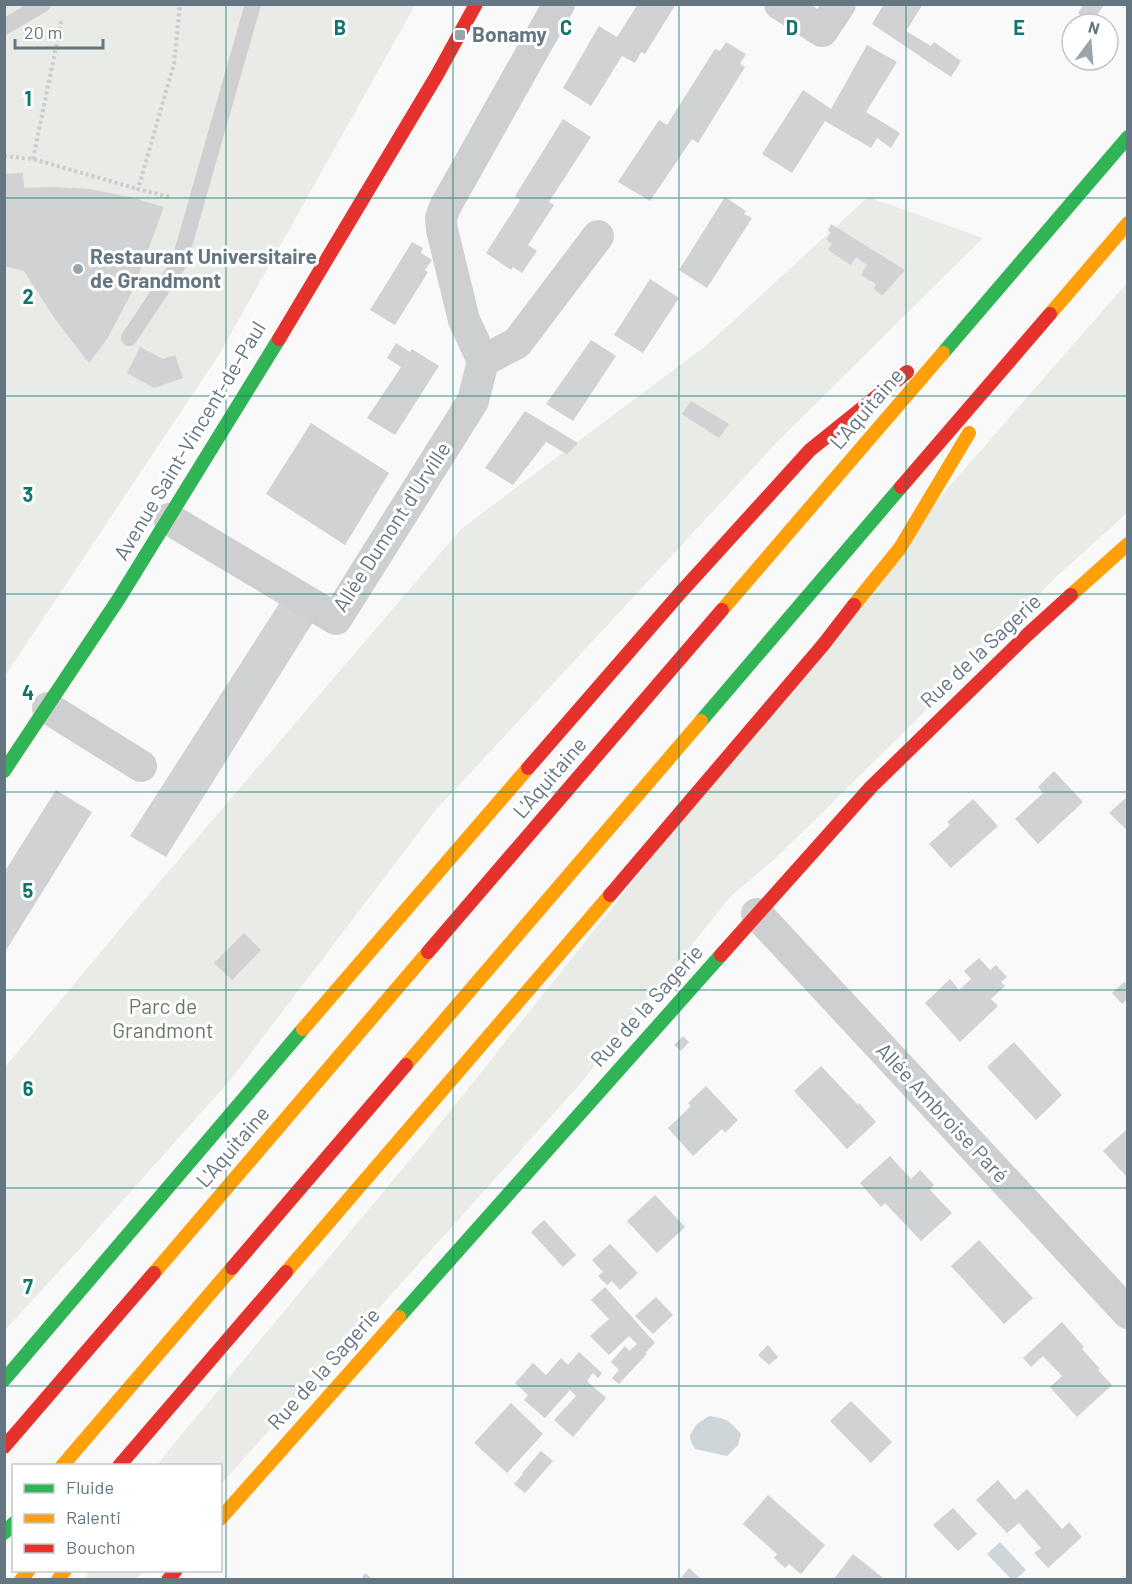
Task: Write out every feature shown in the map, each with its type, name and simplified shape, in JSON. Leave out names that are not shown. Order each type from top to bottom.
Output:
[{"type":"main road","name":"Avenue Saint-Vincent-de-Paul","points":[[4,771],[48,708],[169,519],[437,75],[476,4]]},
{"type":"main road","name":"L'Aquitaine","points":[[4,1447],[1128,136]]},
{"type":"main road","points":[[64,1464],[1128,223]]},
{"type":"main road","points":[[4,1380],[596,688],[767,496],[810,450],[971,320]]},
{"type":"main road","points":[[120,1464],[661,836],[837,627],[900,548],[1017,352]]},
{"type":"main road","name":"Rue de la Sagerie","points":[[222,1517],[298,1428],[871,787],[1027,634],[1128,544]]},
{"type":"main road","points":[[4,1368],[43,1334]]},
{"type":"main road","points":[[162,1437],[224,1342]]},
{"type":"street","points":[[559,4],[445,207],[441,218],[464,320],[483,361],[517,343],[598,236]]},
{"type":"street","points":[[780,4],[822,32],[840,4]]},
{"type":"street","name":"Allée Dumont d'Urville","points":[[169,519],[336,619],[473,401],[483,361]]},
{"type":"street","points":[[48,708],[141,766]]},
{"type":"street","name":"Allée Ambroise Paré","points":[[757,914],[1128,1313]]},
{"type":"lane","points":[[4,27],[43,4]]},
{"type":"lane","points":[[129,338],[179,263],[253,4]]},
{"type":"path","points":[[138,189],[174,64],[180,4]]},
{"type":"path","points":[[33,159],[61,23],[59,18],[50,23]]},
{"type":"path","points":[[4,156],[33,159],[169,197]]},
{"type":"green space","points":[[5,5],[415,5],[220,353],[5,676]]},
{"type":"green space","name":"Parc de Grandmont","points":[[868,197],[983,238],[779,440],[435,811],[231,1079],[5,1330],[5,1067],[461,529],[707,345]]},
{"type":"green space","points":[[1127,283],[1127,513],[1055,578],[776,858],[731,896],[581,1083],[222,1483],[222,1464],[158,1464],[448,1114],[927,512]]},
{"type":"green space","points":[[89,1572],[143,1572],[136,1579],[84,1579]]},
{"type":"shaded area","points":[[709,1416],[727,1421],[741,1434],[738,1445],[727,1456],[695,1449],[691,1442],[690,1435],[697,1424]]},
{"type":"shaded area","points":[[1000,1542],[1026,1570],[1016,1579],[1011,1579],[987,1554]]},
{"type":"building","points":[[638,4],[676,4],[645,54],[641,52],[635,63],[622,56],[591,106],[563,88],[599,26],[617,37]]},
{"type":"building","points":[[884,4],[923,4],[906,31],[931,46],[934,42],[961,61],[951,77],[872,24]]},
{"type":"building","points":[[1084,4],[1105,4],[1099,12],[1079,12]]},
{"type":"building","points":[[726,42],[746,54],[740,64],[745,67],[698,143],[692,139],[650,201],[618,182],[659,120],[667,125],[715,49],[720,51]]},
{"type":"building","points":[[867,45],[897,62],[866,112],[900,133],[891,148],[877,138],[871,148],[825,121],[792,173],[762,154],[803,90],[831,109]]},
{"type":"building","points":[[563,119],[591,137],[549,202],[554,205],[528,245],[537,251],[522,273],[513,267],[511,270],[486,253],[520,200],[515,196]]},
{"type":"building","name":"Restaurant Universitaire de Grandmont","points":[[23,173],[24,188],[89,189],[164,207],[133,290],[107,339],[89,363],[55,319],[24,271],[4,266],[4,174]]},
{"type":"building","points":[[725,197],[746,211],[744,214],[752,218],[707,288],[679,270]]},
{"type":"building","points":[[831,224],[905,270],[882,296],[874,289],[876,284],[861,275],[867,265],[856,257],[851,265],[828,250],[832,244],[826,239],[831,233],[828,230]]},
{"type":"building","points":[[412,242],[423,248],[421,253],[432,260],[425,270],[428,272],[395,325],[370,310]]},
{"type":"building","points":[[650,279],[679,298],[643,353],[614,335]]},
{"type":"building","points":[[591,340],[616,356],[573,421],[546,404]]},
{"type":"building","points":[[396,343],[410,352],[412,349],[439,366],[395,435],[367,418],[401,367],[387,358]]},
{"type":"building","points":[[140,347],[163,359],[175,355],[183,378],[154,388],[127,373]]},
{"type":"building","points":[[691,401],[729,424],[719,438],[682,414]]},
{"type":"building","points":[[525,411],[578,443],[567,454],[546,442],[513,485],[485,468]]},
{"type":"building","points":[[311,423],[389,473],[345,545],[266,494]]},
{"type":"building","points":[[280,602],[313,622],[166,857],[130,836]]},
{"type":"building","points":[[1054,771],[1083,802],[1038,844],[1015,819],[1043,793],[1038,787]]},
{"type":"building","points":[[56,790],[92,812],[5,952],[5,871]]},
{"type":"building","points":[[1128,796],[1128,831],[1109,813]]},
{"type":"building","points":[[973,799],[998,826],[951,868],[929,844],[950,825],[947,822]]},
{"type":"building","points":[[244,933],[261,950],[232,980],[214,963]]},
{"type":"building","points":[[979,958],[990,970],[996,965],[1007,977],[1001,982],[1005,986],[991,999],[998,1006],[960,1042],[925,1003],[950,979],[959,990],[971,979],[964,971]]},
{"type":"building","points":[[1124,982],[1128,986],[1128,998],[1122,1004],[1112,993]]},
{"type":"building","points":[[683,1036],[689,1042],[681,1051],[674,1045]]},
{"type":"building","points":[[1014,1042],[1062,1095],[1036,1120],[987,1067]]},
{"type":"building","points":[[821,1066],[876,1122],[847,1149],[794,1091]]},
{"type":"building","points":[[706,1086],[738,1120],[725,1133],[722,1129],[693,1156],[668,1128],[691,1106],[688,1103]]},
{"type":"building","points":[[1128,1128],[1128,1178],[1103,1151]]},
{"type":"building","points":[[890,1156],[911,1179],[920,1170],[934,1185],[930,1190],[952,1213],[921,1241],[885,1203],[881,1207],[860,1183]]},
{"type":"building","points":[[655,1195],[685,1227],[657,1253],[627,1221]]},
{"type":"building","points":[[544,1220],[576,1255],[563,1267],[531,1232]]},
{"type":"building","points":[[979,1240],[1033,1298],[1004,1324],[951,1266]]},
{"type":"building","points":[[610,1244],[638,1273],[620,1290],[612,1281],[607,1285],[598,1276],[603,1272],[592,1260]]},
{"type":"building","points":[[605,1287],[655,1343],[619,1384],[612,1378],[619,1370],[611,1362],[625,1346],[629,1351],[637,1344],[629,1336],[609,1355],[590,1336],[609,1319],[591,1300]]},
{"type":"building","points":[[656,1297],[673,1315],[653,1334],[635,1316]]},
{"type":"building","points":[[1062,1322],[1112,1385],[1077,1417],[1050,1387],[1062,1376],[1043,1356],[1031,1367],[1023,1358]]},
{"type":"building","points":[[768,1345],[778,1357],[769,1365],[758,1355]]},
{"type":"building","points":[[579,1352],[602,1373],[598,1378],[593,1373],[587,1381],[606,1398],[573,1437],[554,1420],[576,1396],[570,1390],[545,1418],[524,1400],[528,1395],[515,1383],[533,1363],[546,1375],[561,1358],[568,1365]]},
{"type":"building","points":[[851,1401],[892,1442],[871,1463],[830,1421]]},
{"type":"building","points":[[511,1403],[543,1434],[507,1473],[474,1443]]},
{"type":"building","points":[[541,1451],[553,1461],[525,1493],[514,1484]]},
{"type":"building","points":[[998,1480],[1015,1500],[1027,1489],[1062,1529],[1069,1522],[1082,1537],[1048,1568],[1034,1553],[1041,1548],[1019,1523],[1007,1533],[976,1500]]},
{"type":"building","points":[[768,1495],[825,1545],[801,1574],[789,1564],[785,1568],[774,1558],[777,1554],[743,1524]]},
{"type":"building","points":[[953,1508],[977,1534],[958,1551],[933,1525]]},
{"type":"building","points":[[853,1554],[883,1578],[882,1580],[833,1580]]},
{"type":"building","points":[[689,1568],[702,1580],[679,1580]]},
{"type":"building","points":[[365,1573],[374,1580],[361,1580]]},
{"type":"traffic: fast","points":[[943,353],[1128,137]]},
{"type":"traffic: fast","points":[[4,771],[118,600],[279,339]]},
{"type":"traffic: fast","points":[[701,721],[901,487]]},
{"type":"traffic: fast","points":[[399,1317],[721,955]]},
{"type":"traffic: fast","points":[[4,1380],[303,1029]]},
{"type":"traffic: fast","points":[[4,1533],[12,1525]]},
{"type":"traffic: slow","points":[[1050,314],[1128,223]]},
{"type":"traffic: slow","points":[[722,610],[943,353]]},
{"type":"traffic: slow","points":[[854,605],[900,548],[969,433]]},
{"type":"traffic: slow","points":[[1071,595],[1128,544]]},
{"type":"traffic: slow","points":[[406,1065],[701,721]]},
{"type":"traffic: slow","points":[[303,1029],[528,768]]},
{"type":"traffic: slow","points":[[286,1272],[610,895]]},
{"type":"traffic: slow","points":[[154,1273],[428,952]]},
{"type":"traffic: slow","points":[[64,1464],[232,1268]]},
{"type":"traffic: slow","points":[[222,1517],[399,1317]]},
{"type":"traffic: slow","points":[[21,1580],[27,1572]]},
{"type":"traffic: slow","points":[[58,1580],[64,1572]]},
{"type":"traffic: jam","points":[[279,339],[437,75],[476,4]]},
{"type":"traffic: jam","points":[[901,487],[1050,314]]},
{"type":"traffic: jam","points":[[528,768],[681,592],[810,450],[907,372]]},
{"type":"traffic: jam","points":[[721,955],[871,787],[1071,595]]},
{"type":"traffic: jam","points":[[610,895],[823,645],[854,605]]},
{"type":"traffic: jam","points":[[428,952],[722,610]]},
{"type":"traffic: jam","points":[[232,1268],[406,1065]]},
{"type":"traffic: jam","points":[[121,1464],[286,1272]]},
{"type":"traffic: jam","points":[[4,1447],[154,1273]]},
{"type":"traffic: jam","points":[[168,1580],[174,1572]]},
{"type":"place","name":"Bonamy","points":[[460,35]]},
{"type":"place","name":"Restaurant Universitaire de Grandmont","points":[[78,269]]}]
